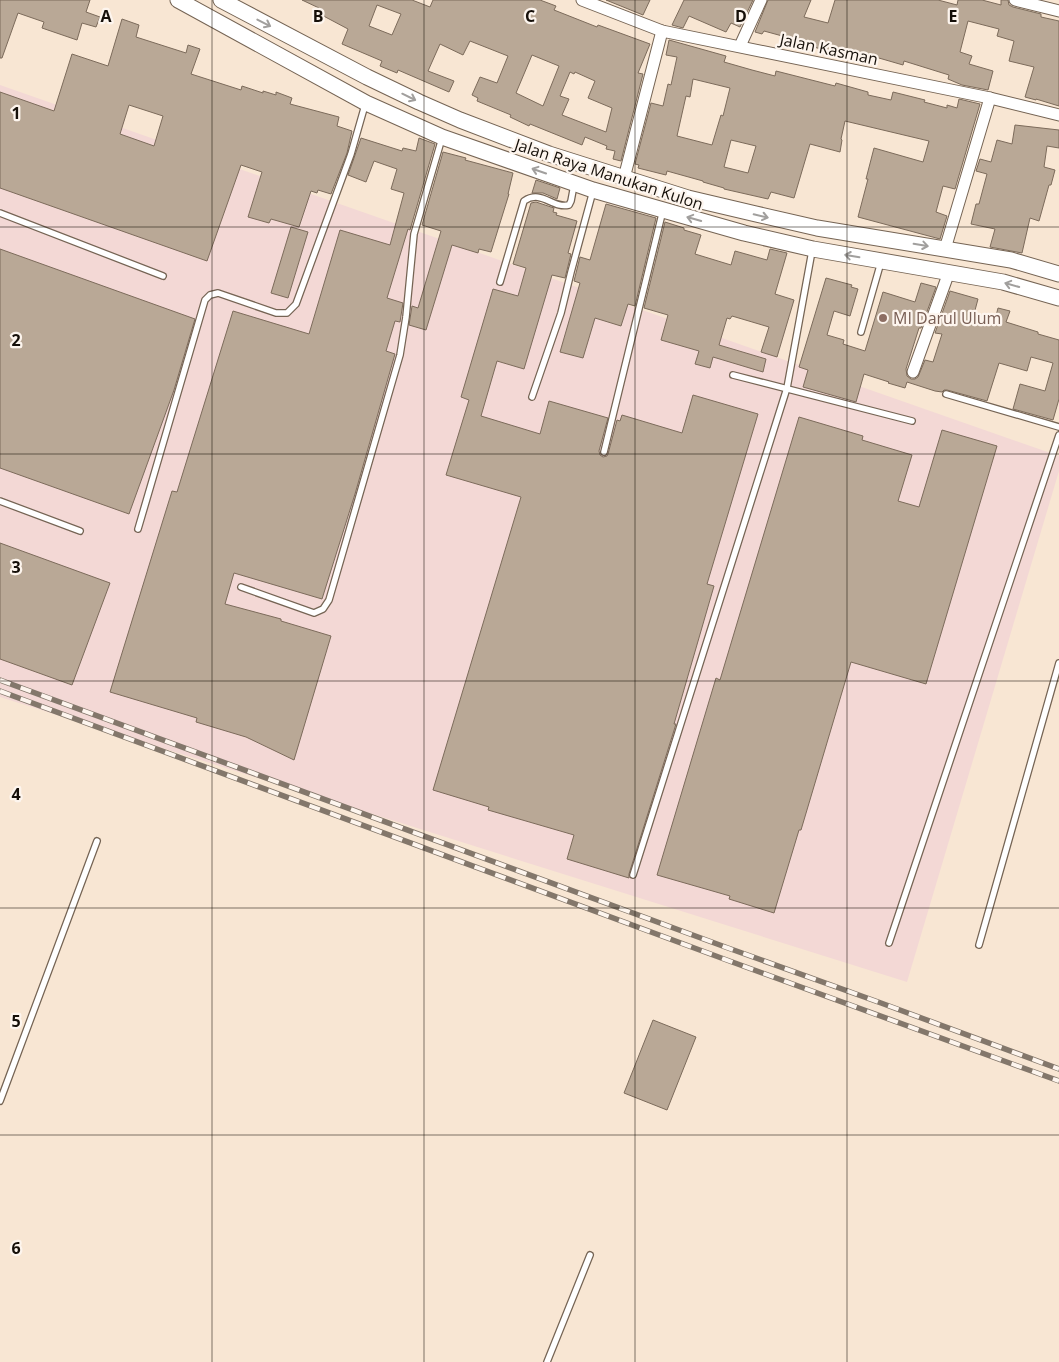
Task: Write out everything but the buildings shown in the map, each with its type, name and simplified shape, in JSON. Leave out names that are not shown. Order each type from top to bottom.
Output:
[{"type":"main road","name":"Jalan Raya Manukan Kulon","points":[[178,0],[366,103],[442,138],[593,190],[744,233],[813,249],[1002,282],[1059,298]]},
{"type":"main road","name":"Jalan Raya Manukan Kulon","points":[[221,0],[243,6],[367,77],[419,102],[549,154],[688,198],[817,228],[1011,260],[1059,274]]},
{"type":"main road","points":[[881,260],[886,240]]},
{"type":"street","name":"Jalan Kasman","points":[[582,0],[662,31],[990,98],[1059,114]]},
{"type":"street","points":[[740,46],[760,0]]},
{"type":"street","points":[[1015,0],[1059,10]]},
{"type":"street","points":[[624,178],[662,31]]},
{"type":"street","points":[[945,249],[990,98]]},
{"type":"street","points":[[913,372],[949,272]]},
{"type":"lane","points":[[138,529],[206,300],[210,295],[218,292],[276,313],[287,313],[296,304],[351,154],[366,103]]},
{"type":"lane","points":[[241,587],[314,613],[323,609],[329,600],[400,355],[414,234],[442,138]]},
{"type":"lane","points":[[500,282],[524,201],[536,196],[564,206],[569,205],[574,182]]},
{"type":"lane","points":[[532,397],[561,313],[593,190]]},
{"type":"lane","points":[[604,452],[663,210]]},
{"type":"lane","points":[[0,213],[163,276]]},
{"type":"lane","points":[[634,876],[787,388],[813,249]]},
{"type":"lane","points":[[861,332],[881,260]]},
{"type":"lane","points":[[733,375],[912,421]]},
{"type":"lane","points":[[946,394],[1059,427]]},
{"type":"lane","points":[[889,943],[1059,435]]},
{"type":"lane","points":[[0,501],[80,530]]},
{"type":"lane","points":[[979,945],[1059,663]]},
{"type":"lane","points":[[0,1101],[97,841]]},
{"type":"lane","points":[[547,1362],[590,1255]]},
{"type":"shaded area","points":[[0,85],[1059,456],[1059,471],[907,982],[0,697]]},
{"type":"railway","points":[[0,680],[1059,1069]]},
{"type":"railway","points":[[0,691],[1059,1081]]},
{"type":"place","name":"MI Darul Ulum","points":[[883,318]]}]
